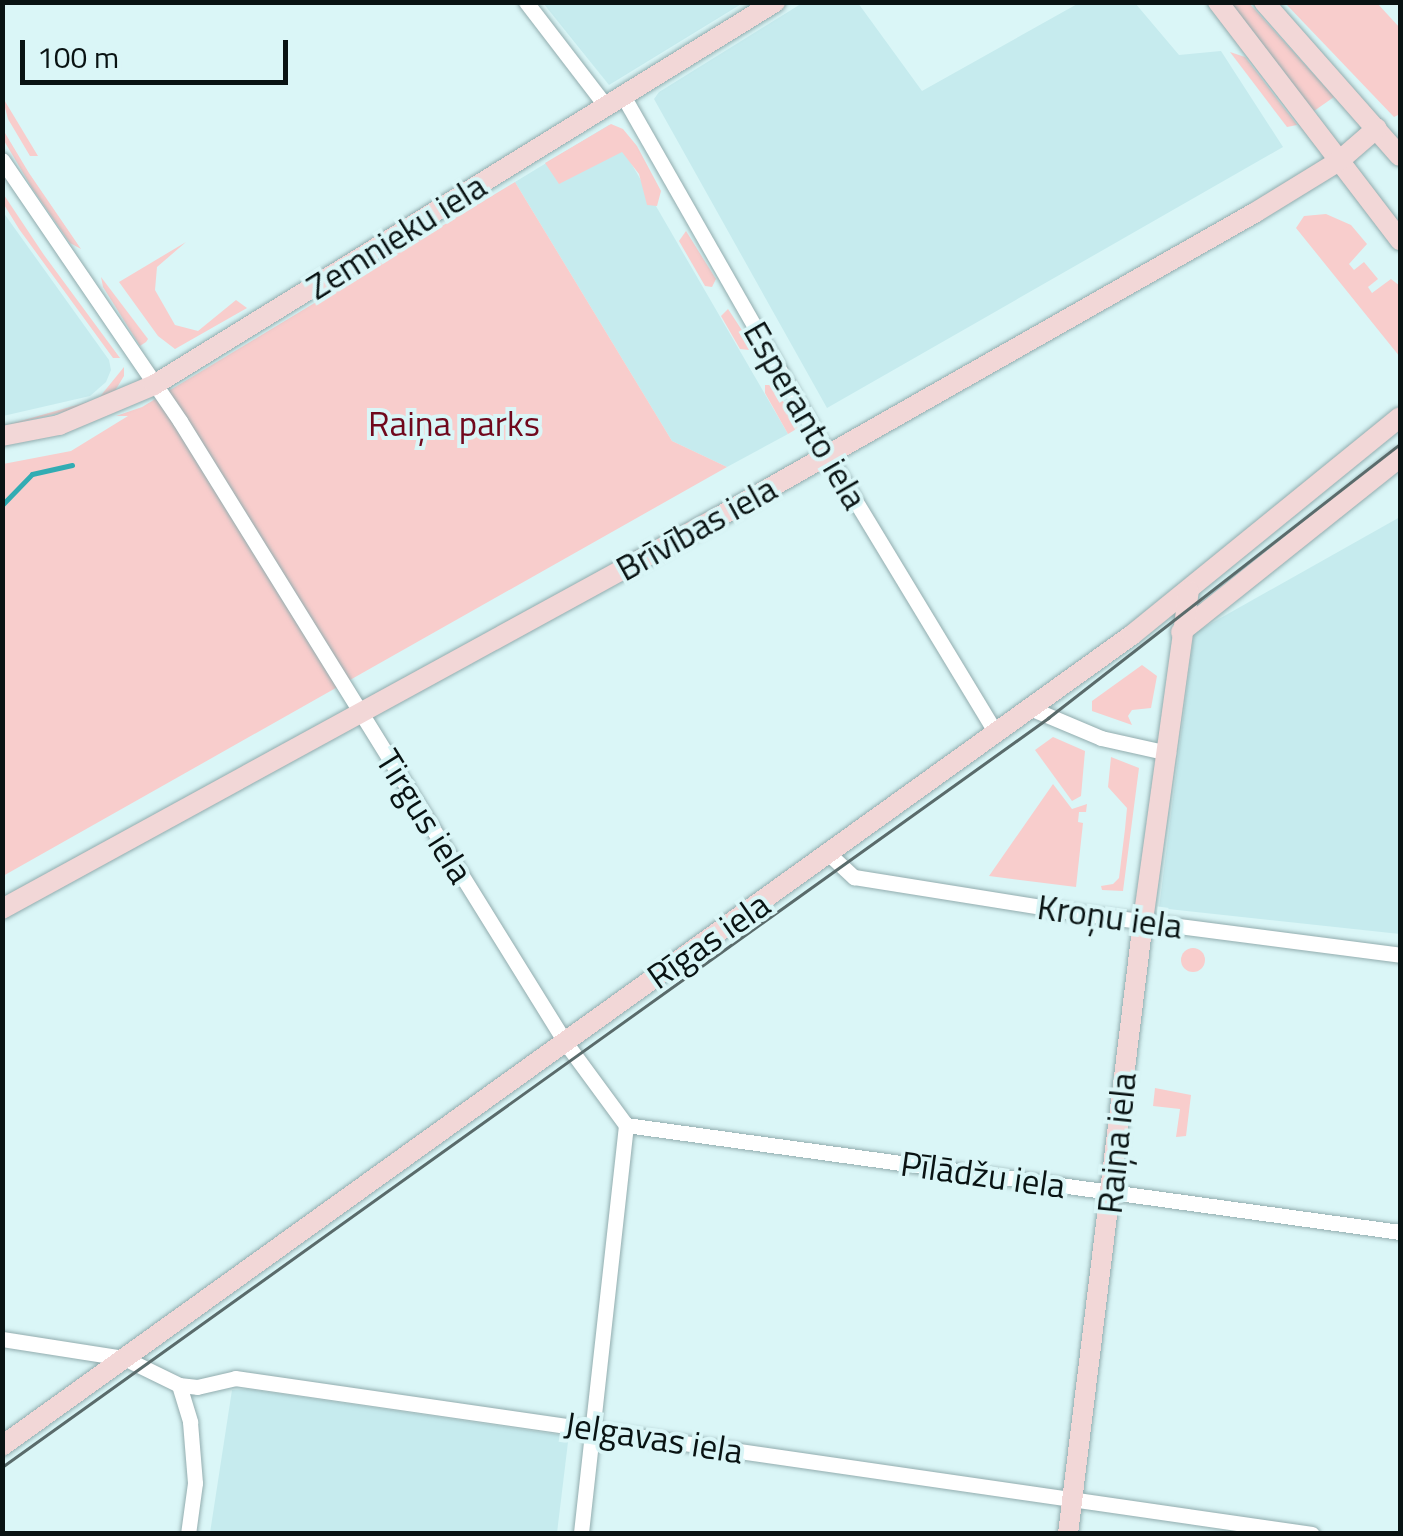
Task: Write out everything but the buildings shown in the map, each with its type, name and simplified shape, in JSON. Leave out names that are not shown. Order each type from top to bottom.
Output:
[{"type":"main road","name":"Zemnieku iela","points":[[2,436],[59,425],[154,386],[775,2]]},
{"type":"main road","points":[[1218,2],[1400,240]]},
{"type":"main road","points":[[1264,2],[1400,156]]},
{"type":"main road","name":"Brīvības iela","points":[[2,909],[826,454],[1339,161],[1377,128]]},
{"type":"main road","name":"Rīgas iela","points":[[2,1446],[830,855],[1189,591],[1400,417]]},
{"type":"main road","points":[[1181,632],[1400,457]]},
{"type":"main road","name":"Raiņa iela","points":[[1068,1534],[1143,921],[1189,591]]},
{"type":"street","name":"Esperanto iela","points":[[526,2],[614,100],[996,733]]},
{"type":"street","name":"Tirgus iela","points":[[2,160],[154,386],[565,1042],[626,1125]]},
{"type":"street","points":[[1030,708],[1088,734],[1168,753]]},
{"type":"street","name":"Kroņu iela","points":[[830,855],[854,878],[1400,955]]},
{"type":"street","points":[[581,1534],[626,1125]]},
{"type":"street","name":"Pīlādžu iela","points":[[626,1125],[1400,1232]]},
{"type":"street","points":[[2,1339],[124,1358],[178,1385],[190,1422],[195,1483],[188,1534]]},
{"type":"street","name":"Jelgavas iela","points":[[178,1385],[197,1387],[235,1378],[595,1426],[824,1465],[1073,1496],[1312,1534]]},
{"type":"shaded area","points":[[804,2],[858,3],[922,91],[1079,3],[1135,3],[1179,55],[1221,51],[1283,147],[827,408],[654,99],[659,92]]},
{"type":"shaded area","points":[[543,3],[743,3],[609,85]]},
{"type":"shaded area","points":[[609,125],[788,434],[727,467],[672,441],[515,182]]},
{"type":"shaded area","points":[[3,212],[109,360],[111,370],[106,382],[90,396],[3,416]]},
{"type":"shaded area","points":[[1400,517],[1400,934],[1159,908],[1194,633]]},
{"type":"shaded area","points":[[247,1389],[561,1435],[568,1442],[557,1533],[210,1533],[232,1390]]},
{"type":"green space","points":[[1231,3],[1249,3],[1334,97],[1314,111]]},
{"type":"green space","points":[[1285,3],[1377,3],[1400,28],[1400,114],[1394,117]]},
{"type":"green space","points":[[1230,52],[1245,57],[1297,125],[1287,127]]},
{"type":"green space","points":[[2,96],[38,156],[30,156],[8,119]]},
{"type":"green space","points":[[611,124],[623,129],[637,146],[661,191],[657,206],[647,205],[639,174],[622,152],[559,184],[545,163]]},
{"type":"green space","points":[[2,128],[81,249],[70,243],[32,188],[3,139]]},
{"type":"green space","name":"Raiņa parks","points":[[515,182],[672,441],[727,467],[3,876],[3,464],[71,451],[128,416],[116,416],[142,407]]},
{"type":"green space","points":[[2,192],[120,358],[113,358],[19,229],[3,203]]},
{"type":"green space","points":[[1326,214],[1351,225],[1367,244],[1349,264],[1354,270],[1364,262],[1378,279],[1368,287],[1372,293],[1391,279],[1400,286],[1400,357],[1296,228],[1304,216]]},
{"type":"green space","points":[[686,231],[716,279],[712,287],[705,286],[679,241]]},
{"type":"green space","points":[[186,242],[157,267],[155,290],[175,325],[198,331],[236,300],[247,308],[175,349],[158,336],[119,282]]},
{"type":"green space","points":[[101,277],[148,339],[140,346],[103,287]]},
{"type":"green space","points":[[728,309],[751,344],[749,350],[740,349],[721,316]]},
{"type":"green space","points":[[124,367],[124,376],[113,394],[72,410],[3,426],[98,399]]},
{"type":"green space","points":[[765,385],[774,385],[798,428],[788,434],[765,393]]},
{"type":"green space","points":[[1142,665],[1157,676],[1151,708],[1132,710],[1128,716],[1132,725],[1092,711],[1092,701]]},
{"type":"green space","points":[[1053,737],[1085,751],[1081,796],[1072,801],[1035,750]]},
{"type":"green space","points":[[1111,757],[1139,768],[1123,891],[1102,890],[1101,886],[1113,884],[1119,878],[1127,808],[1108,787]]},
{"type":"green space","points":[[1053,784],[1072,809],[1087,804],[1086,812],[1079,812],[1078,822],[1083,823],[1076,887],[989,876]]},
{"type":"green space","points":[[1193,948],[1202,951],[1202,969],[1193,972],[1184,969],[1181,960],[1184,951]]},
{"type":"green space","points":[[1155,1088],[1191,1095],[1186,1136],[1176,1137],[1180,1109],[1153,1106]]},
{"type":"waterway","points":[[2,505],[32,474],[72,465]]},
{"type":"tram line","points":[[2,1467],[1048,718],[1400,444]]}]
